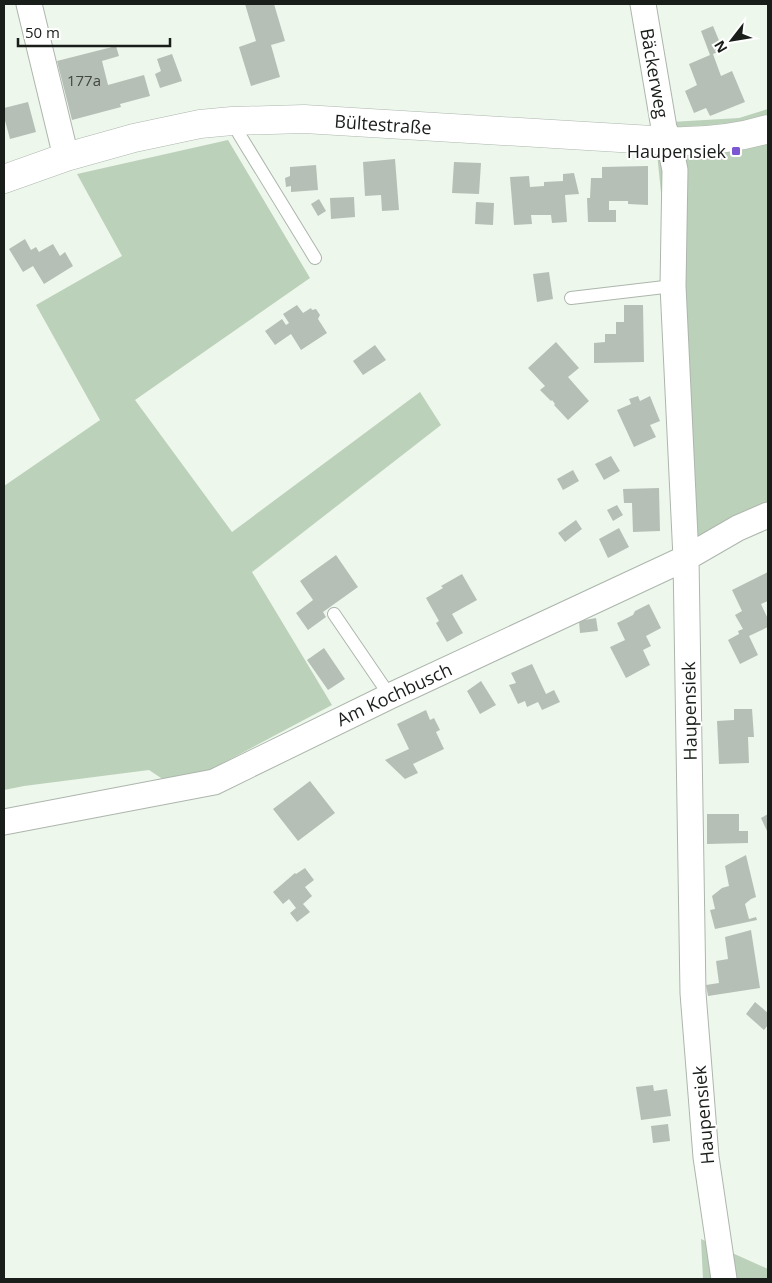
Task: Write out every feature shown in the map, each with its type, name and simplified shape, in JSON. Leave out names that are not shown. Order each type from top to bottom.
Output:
[{"type":"street","points":[[29,4],[66,157]]},
{"type":"street","name":"Bäckerweg","points":[[643,4],[664,128],[669,141]]},
{"type":"street","name":"Bültestraße","points":[[4,179],[66,157],[134,138],[200,124],[232,121],[304,119],[704,142],[727,139],[768,129]]},
{"type":"street","name":"Haupensiek","points":[[669,141],[675,170],[673,286],[686,558],[693,993],[706,1157],[724,1279]]},
{"type":"street","name":"Am Kochbusch","points":[[4,822],[214,782],[390,696],[686,558],[738,528],[768,515]]},
{"type":"lane","points":[[232,121],[315,258]]},
{"type":"lane","points":[[571,298],[673,286]]},
{"type":"lane","points":[[334,614],[390,696]]},
{"type":"green space","points":[[768,109],[768,518],[697,551],[654,123],[739,118]]},
{"type":"green space","points":[[228,140],[310,278],[135,400],[232,532],[420,392],[441,425],[252,572],[332,705],[176,788],[149,770],[4,790],[4,486],[100,420],[36,305],[122,256],[77,174]]},
{"type":"green space","points":[[701,1239],[768,1269],[768,1279],[703,1279]]},
{"type":"building","points":[[245,4],[274,4],[285,41],[271,45],[280,77],[251,86],[239,47],[256,41]]},
{"type":"building","points":[[713,26],[723,50],[713,54],[721,76],[732,71],[745,102],[710,116],[706,108],[694,113],[685,91],[697,85],[689,64],[710,55],[701,31]]},
{"type":"building","points":[[116,46],[119,56],[102,61],[108,85],[144,75],[150,96],[120,104],[121,107],[72,120],[57,61]]},
{"type":"building","points":[[172,54],[182,81],[160,88],[155,74],[161,71],[157,59]]},
{"type":"building","points":[[28,102],[36,132],[10,139],[4,117],[4,108]]},
{"type":"building","points":[[395,159],[399,210],[382,211],[381,195],[365,196],[363,162]]},
{"type":"building","points":[[454,162],[481,163],[479,194],[452,193]]},
{"type":"building","points":[[316,165],[318,190],[291,192],[291,186],[286,187],[285,178],[290,176],[290,167]]},
{"type":"building","points":[[648,166],[648,205],[628,204],[628,201],[609,201],[609,210],[616,210],[616,222],[588,222],[587,198],[590,198],[591,178],[602,178],[602,167]]},
{"type":"building","points":[[574,173],[579,194],[565,195],[567,222],[552,223],[551,215],[531,215],[532,224],[514,225],[510,177],[529,176],[530,187],[544,186],[544,182],[563,181],[563,174]]},
{"type":"building","points":[[354,197],[355,217],[331,219],[330,198]]},
{"type":"building","points":[[319,199],[326,211],[318,216],[311,204]]},
{"type":"building","points":[[476,202],[494,203],[493,225],[475,224]]},
{"type":"building","points":[[25,239],[31,250],[36,247],[39,252],[53,244],[60,256],[65,252],[73,266],[44,284],[33,266],[23,272],[9,249]]},
{"type":"building","points":[[549,272],[553,299],[537,302],[533,274]]},
{"type":"building","points":[[297,305],[303,313],[311,308],[312,310],[316,309],[320,315],[318,319],[327,333],[301,350],[291,334],[275,345],[265,331],[282,319],[286,325],[289,323],[283,314]]},
{"type":"building","points":[[624,305],[643,305],[644,362],[594,363],[594,343],[605,342],[605,334],[616,334],[616,322],[624,322]]},
{"type":"building","points":[[556,342],[579,368],[568,377],[589,401],[568,420],[554,405],[552,400],[540,390],[545,386],[528,368]]},
{"type":"building","points":[[375,345],[386,360],[363,375],[353,361]]},
{"type":"building","points":[[638,396],[640,401],[650,396],[660,421],[650,425],[656,437],[634,447],[617,410],[631,404],[629,399]]},
{"type":"building","points":[[611,456],[620,471],[604,480],[595,464]]},
{"type":"building","points":[[573,470],[579,481],[563,490],[557,479]]},
{"type":"building","points":[[659,488],[660,531],[633,532],[632,503],[624,503],[623,489]]},
{"type":"building","points":[[617,505],[623,515],[613,521],[607,510]]},
{"type":"building","points":[[576,520],[582,529],[565,542],[558,533]]},
{"type":"building","points":[[619,528],[629,547],[608,558],[599,539]]},
{"type":"building","points":[[336,555],[358,587],[323,612],[326,617],[308,630],[296,613],[313,600],[300,581]]},
{"type":"building","points":[[768,572],[768,601],[761,604],[768,619],[768,627],[749,636],[758,655],[740,664],[728,640],[739,634],[738,631],[743,629],[735,615],[742,611],[732,590]]},
{"type":"building","points":[[462,574],[477,600],[452,614],[463,633],[447,642],[436,623],[439,621],[426,598],[443,588],[441,586]]},
{"type":"building","points":[[649,604],[661,628],[646,636],[651,646],[643,650],[650,665],[626,678],[610,647],[625,640],[617,623]]},
{"type":"building","points":[[596,618],[598,631],[580,633],[579,621]]},
{"type":"building","points":[[324,648],[345,679],[328,690],[307,660]]},
{"type":"building","points":[[532,664],[546,694],[554,690],[560,702],[542,710],[538,702],[527,707],[525,701],[518,704],[509,685],[516,683],[511,673]]},
{"type":"building","points":[[481,681],[496,705],[480,714],[467,691]]},
{"type":"building","points":[[734,709],[752,709],[754,737],[748,737],[749,763],[719,764],[717,721],[734,720]]},
{"type":"building","points":[[426,710],[430,720],[434,718],[440,730],[436,732],[444,749],[413,764],[418,773],[405,779],[385,760],[409,749],[397,724]]},
{"type":"building","points":[[310,781],[335,813],[298,841],[273,809]]},
{"type":"building","points":[[707,814],[739,814],[739,831],[748,831],[748,843],[707,844]]},
{"type":"building","points":[[768,814],[768,833],[761,818]]},
{"type":"building","points":[[746,855],[756,897],[745,904],[749,919],[756,917],[757,920],[715,929],[710,910],[715,909],[712,896],[722,888],[729,886],[725,866]]},
{"type":"building","points":[[305,868],[314,880],[305,887],[312,896],[303,904],[310,912],[297,922],[290,913],[296,908],[289,899],[283,904],[273,892],[295,873]]},
{"type":"building","points":[[751,930],[760,988],[708,996],[706,985],[719,983],[716,961],[728,959],[725,937]]},
{"type":"building","points":[[755,1002],[768,1013],[768,1025],[764,1030],[746,1014]]},
{"type":"building","points":[[653,1085],[654,1091],[667,1089],[671,1116],[641,1120],[636,1087]]},
{"type":"building","points":[[668,1124],[670,1141],[653,1143],[651,1126]]},
{"type":"place","name":"Haupensiek","points":[[736,151]]}]
